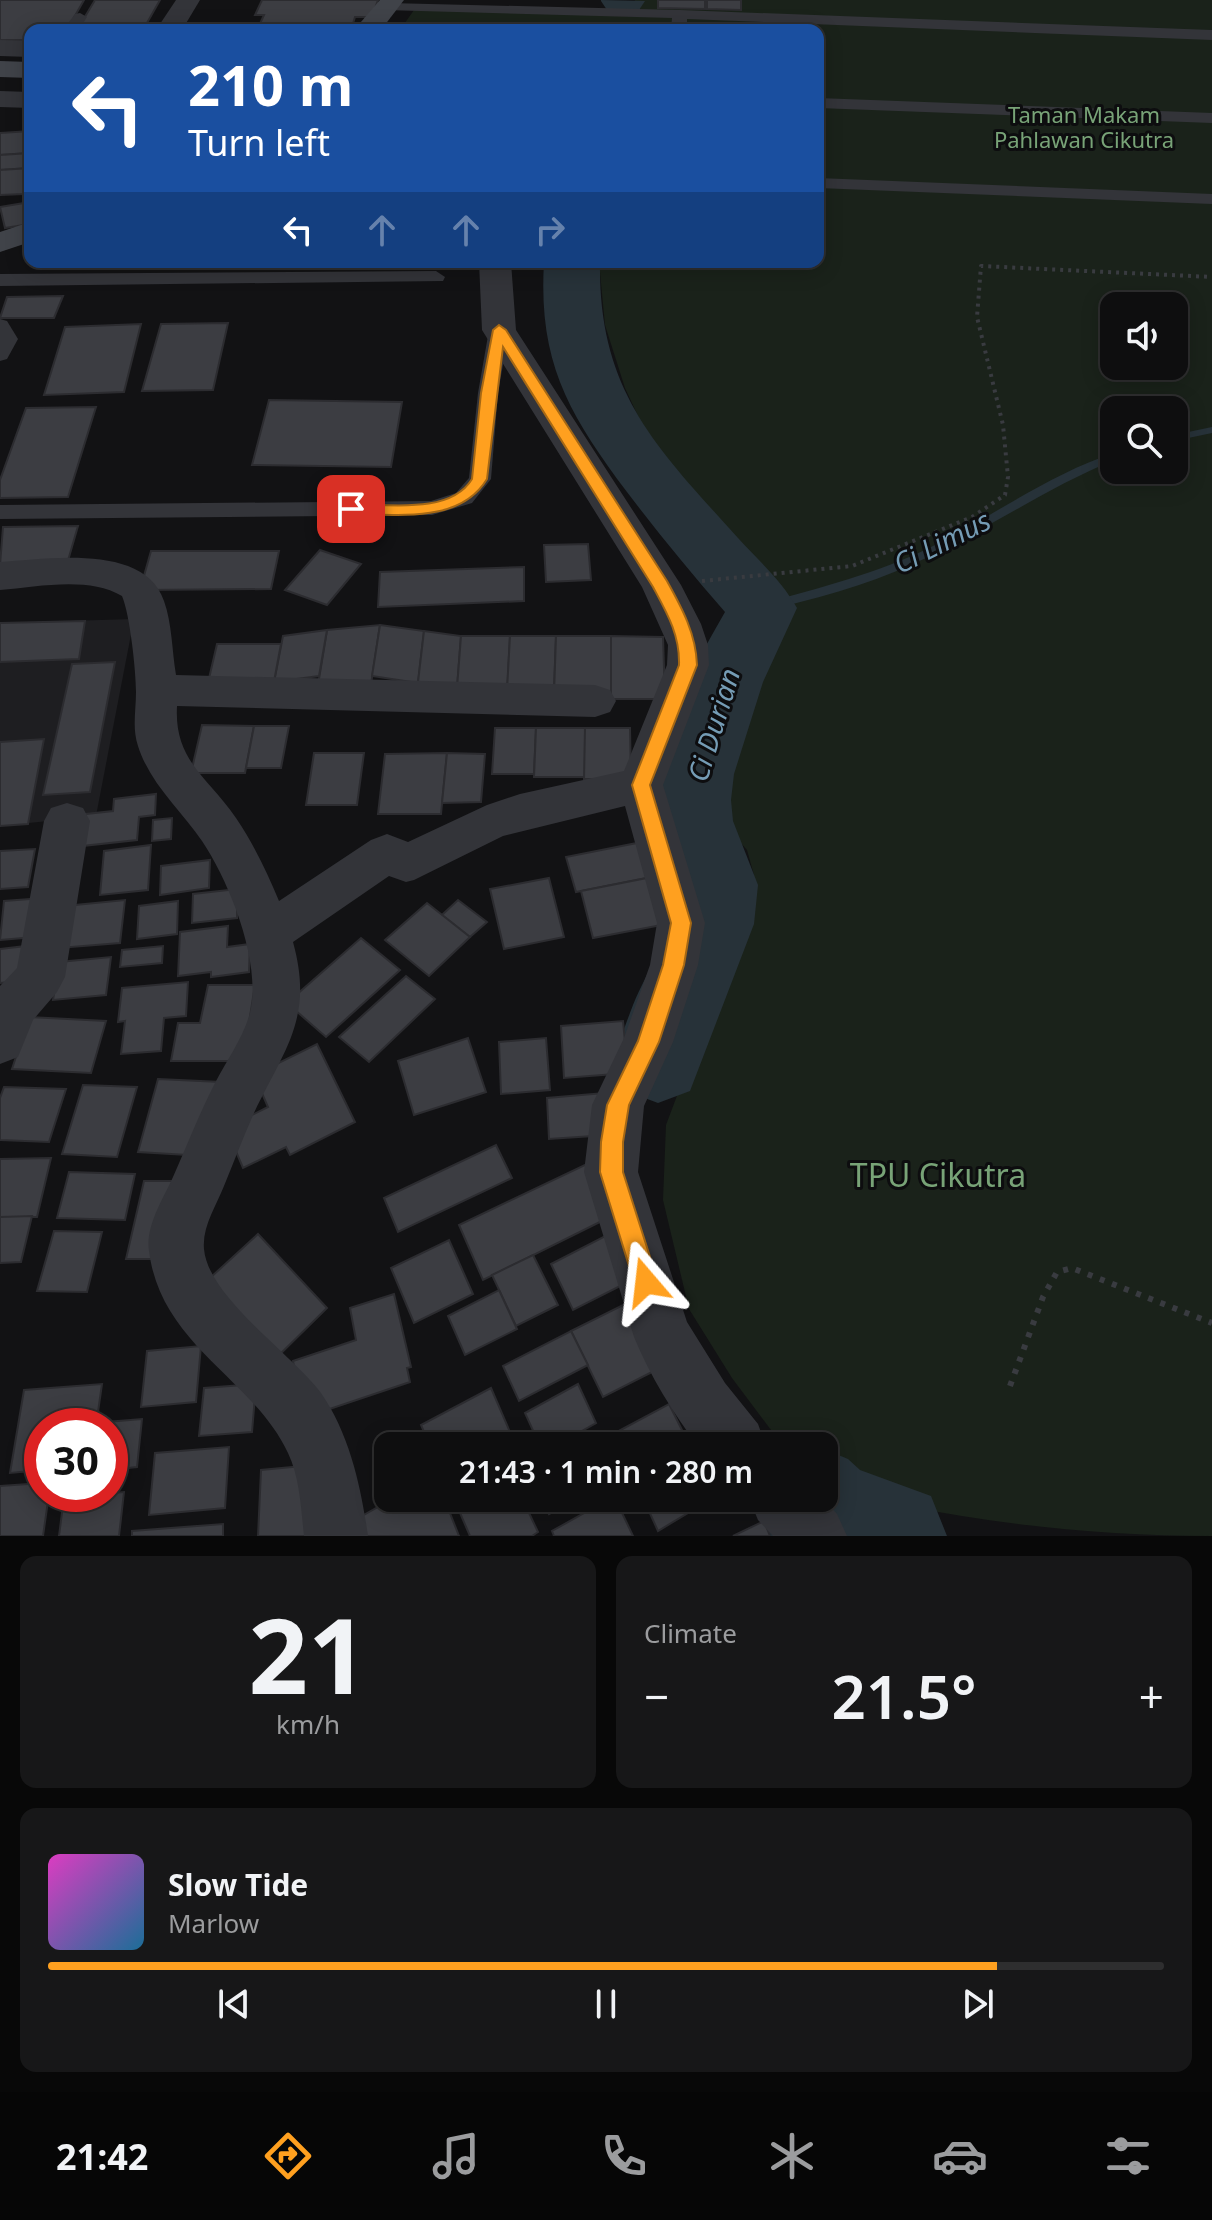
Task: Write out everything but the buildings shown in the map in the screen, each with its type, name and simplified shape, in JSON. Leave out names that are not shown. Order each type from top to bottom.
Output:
[{"type":"main road","points":[[372,24],[390,4]]},
{"type":"main road","points":[[0,69],[24,70]]},
{"type":"main road","points":[[0,243],[24,233]]},
{"type":"street","points":[[173,24],[188,0]]},
{"type":"street","points":[[0,48],[24,49]]},
{"type":"street","points":[[0,99],[24,100]]},
{"type":"street","points":[[495,268],[499,330],[661,585],[688,645],[688,665],[641,785],[681,923],[674,965],[648,1042],[618,1105],[611,1172],[663,1337],[704,1404],[725,1432]]},
{"type":"street","points":[[0,576],[104,572],[132,582],[142,593],[157,690],[156,733],[166,758],[234,852],[266,935],[277,971],[277,1000],[265,1039],[233,1101],[182,1220],[175,1250],[183,1277],[203,1315],[290,1402],[317,1445],[328,1473],[336,1536]]},
{"type":"street","points":[[157,690],[595,701]]},
{"type":"street","points":[[266,935],[387,853],[406,863],[414,861],[498,819],[641,785]]},
{"type":"street","points":[[0,1041],[12,1008],[40,977],[67,821]]},
{"type":"street","points":[[793,1512],[815,1536]]},
{"type":"lane","points":[[390,4],[679,22],[761,24]]},
{"type":"lane","points":[[824,26],[1212,35]]},
{"type":"lane","points":[[824,103],[1212,118]]},
{"type":"lane","points":[[824,183],[1212,199]]},
{"type":"lane","points":[[0,280],[436,277]]},
{"type":"lane","points":[[0,325],[8,339],[0,355]]},
{"type":"lane","points":[[0,512],[432,508],[464,498],[480,479],[499,330]]},
{"type":"path","points":[[699,582],[852,566],[972,517],[1005,495],[1008,477],[1003,425],[977,317],[981,266],[1212,277]]},
{"type":"path","points":[[1010,1386],[1043,1297],[1057,1272],[1072,1268],[1212,1323]]},
{"type":"shaded area","points":[[134,619],[96,816],[0,826],[0,623]]},
{"type":"green space","name":"TPU Cikutra","points":[[635,0],[1212,0],[1212,1536],[1097,1532],[1020,1524],[874,1501],[838,1490],[838,1432],[772,1432],[732,1378],[689,1309],[663,1200],[666,1125],[751,899],[754,875],[747,850],[730,831],[724,808],[750,707],[791,617],[736,554],[651,444],[625,388],[605,325],[600,268],[824,268],[824,24],[404,24],[414,10],[630,16]]},
{"type":"waterway","name":"Ci Durian","points":[[572,268],[572,303],[578,344],[590,383],[607,420],[672,505],[762,608],[726,682],[695,774],[691,800],[693,821],[715,875],[717,895],[707,938],[678,1004],[658,1062]]},
{"type":"waterway","name":"Ci Limus","points":[[1188,435],[1212,430]]},
{"type":"waterway","name":"Ci Limus","points":[[762,608],[839,588],[895,568],[1100,462]]},
{"type":"waterway","name":"Ci Durian","points":[[824,1512],[891,1536]]},
{"type":"route","points":[[351,509],[432,508],[464,498],[474,489],[480,479],[488,393],[499,330],[661,585],[681,624],[688,645],[688,665],[641,785],[681,923],[674,965],[648,1042],[618,1105],[612,1142],[611,1172],[646,1282]]},
{"type":"park label","name":"Taman Makam Pahlawan Cikutra","points":[[1084,128]]}]
